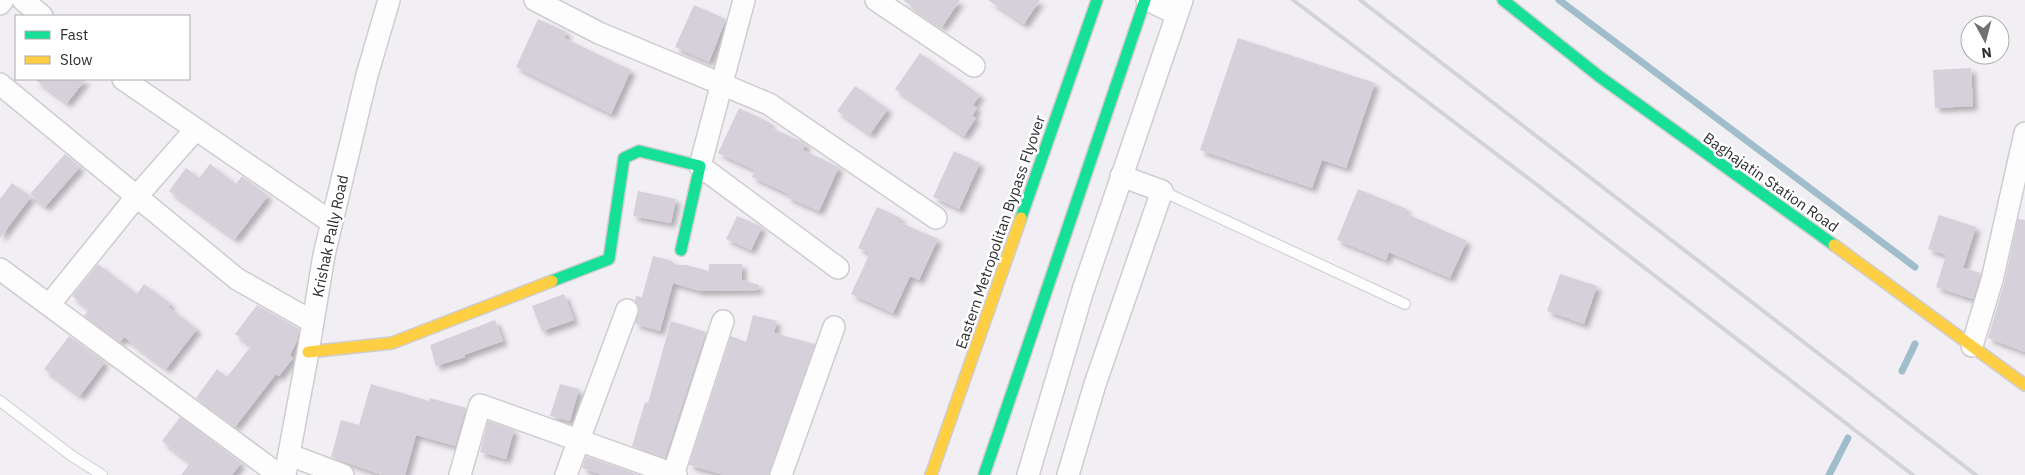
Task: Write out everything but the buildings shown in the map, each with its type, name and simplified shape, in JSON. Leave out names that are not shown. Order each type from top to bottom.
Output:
[{"type":"street","points":[[0,4],[4,0]]},
{"type":"street","points":[[23,0],[41,15]]},
{"type":"street","name":"Krishak Pally Road","points":[[287,465],[331,222],[367,76],[389,0]]},
{"type":"street","points":[[535,0],[599,33],[769,104],[936,218]]},
{"type":"street","points":[[680,250],[744,0]]},
{"type":"street","points":[[876,0],[974,66]]},
{"type":"street","name":"Eastern Metropolitan Bypass Flyover","points":[[931,475],[1097,0]]},
{"type":"street","points":[[984,475],[1146,0],[1180,7],[1083,290],[1028,475]]},
{"type":"street","name":"Baghajatin Station Road","points":[[1503,0],[1600,78],[2025,385]]},
{"type":"street","points":[[124,80],[331,222]]},
{"type":"street","points":[[0,84],[237,279],[313,322]]},
{"type":"street","points":[[49,305],[136,196],[196,129]]},
{"type":"street","points":[[1972,346],[1992,280],[2025,133]]},
{"type":"street","points":[[308,352],[392,343],[609,259],[624,158],[638,151],[700,166],[838,268]]},
{"type":"street","points":[[1068,475],[1095,384],[1162,191],[1121,176]]},
{"type":"street","points":[[0,269],[279,475]]},
{"type":"street","points":[[566,475],[627,310]]},
{"type":"street","points":[[460,475],[480,405],[674,475],[723,320]]},
{"type":"street","points":[[781,475],[834,327]]},
{"type":"street","points":[[287,465],[343,475]]},
{"type":"lane","points":[[1162,191],[1405,304]]},
{"type":"lane","points":[[0,401],[72,456],[86,471],[102,475]]},
{"type":"waterway","points":[[1559,0],[1915,267]]},
{"type":"waterway","points":[[1902,371],[1915,344]]},
{"type":"waterway","points":[[1829,475],[1848,438]]},
{"type":"railway","points":[[1293,0],[1532,181],[1913,475]]},
{"type":"railway","points":[[1360,0],[1976,475]]},
{"type":"traffic: fast","points":[[1021,218],[1097,0]]},
{"type":"traffic: fast","points":[[984,475],[1145,0]]},
{"type":"traffic: fast","points":[[1503,0],[1600,77],[1834,245]]},
{"type":"traffic: fast","points":[[552,281],[609,259],[624,158],[639,151],[700,166],[681,250]]},
{"type":"traffic: slow","points":[[931,475],[1021,218]]},
{"type":"traffic: slow","points":[[1834,245],[2025,385]]},
{"type":"traffic: slow","points":[[308,352],[392,343],[552,281]]}]
